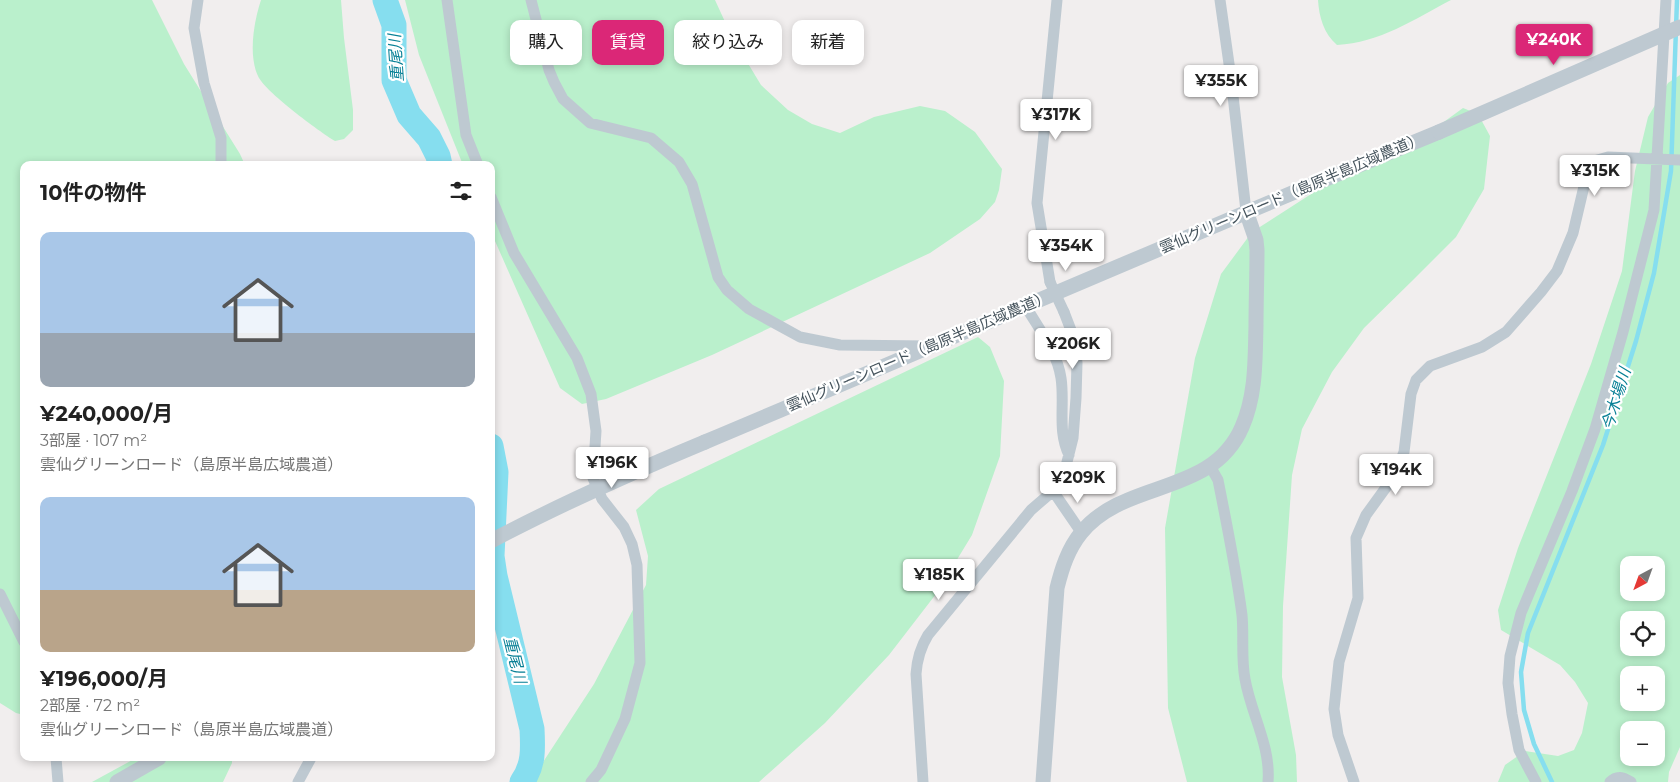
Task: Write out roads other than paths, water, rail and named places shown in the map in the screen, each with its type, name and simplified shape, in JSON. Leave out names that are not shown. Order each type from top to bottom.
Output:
[{"type":"street","points":[[198,0],[194,28],[204,83],[221,138],[221,161]]},
{"type":"street","points":[[447,0],[466,135],[476,161]]},
{"type":"street","points":[[531,0],[549,70],[563,99],[590,123],[651,138],[679,162],[692,184],[718,277],[727,290],[749,309],[800,337],[840,345],[933,346]]},
{"type":"street","points":[[923,782],[916,674],[917,659],[922,645],[928,635],[1031,510],[1053,492],[1064,474],[1073,438],[1077,363],[1074,338],[1050,282],[1037,203],[1057,0]]},
{"type":"street","points":[[1043,782],[1057,588],[1062,568],[1070,550],[1081,532],[1097,517],[1114,506],[1131,498],[1180,482],[1199,474],[1210,466],[1230,447],[1241,429],[1250,405],[1255,377],[1257,250],[1256,240],[1246,211],[1220,0]]},
{"type":"street","points":[[1536,782],[1519,750],[1508,683],[1510,656],[1521,613],[1572,491],[1595,429],[1623,332],[1654,210],[1659,159],[1666,0]]},
{"type":"street","name":"雲仙グリーンロード（島原半島広域農道）","points":[[495,538],[628,474],[933,346],[1246,211],[1439,132],[1680,28]]},
{"type":"street","points":[[1354,782],[1338,735],[1334,709],[1339,662],[1358,598],[1356,538],[1366,515],[1395,475],[1404,452],[1411,394],[1416,380],[1430,366],[1482,347],[1506,332],[1541,292],[1557,271],[1573,233],[1585,182],[1594,161],[1608,157],[1678,160]]},
{"type":"street","points":[[495,207],[514,253],[577,358],[591,394],[596,431],[593,478],[602,499],[624,527],[632,544],[637,565],[640,663],[625,718],[601,770],[592,782]]},
{"type":"street","points":[[1025,305],[1053,352],[1061,378],[1062,433],[1069,455]]},
{"type":"street","points":[[1210,466],[1218,480],[1242,618],[1244,677],[1250,706],[1266,747],[1269,768],[1268,782]]},
{"type":"street","points":[[1053,492],[1081,532]]},
{"type":"street","points":[[0,594],[20,634]]},
{"type":"street","points":[[56,761],[58,782]]},
{"type":"street","points":[[117,782],[154,761]]},
{"type":"street","points":[[298,782],[309,761]]},
{"type":"street","points":[[1610,782],[1614,778],[1620,777],[1631,782]]},
{"type":"waterway","name":"重尾川","points":[[385,0],[394,25],[394,80],[409,115],[429,138],[439,161]]},
{"type":"waterway","name":"今木場川","points":[[1552,782],[1534,744],[1524,710],[1521,672],[1528,633],[1603,445],[1636,341],[1654,273],[1671,171],[1677,0]]},
{"type":"waterway","name":"重尾川","points":[[495,467],[495,493]]},
{"type":"waterway","name":"重尾川","points":[[495,576],[532,729],[531,763],[522,782]]}]
